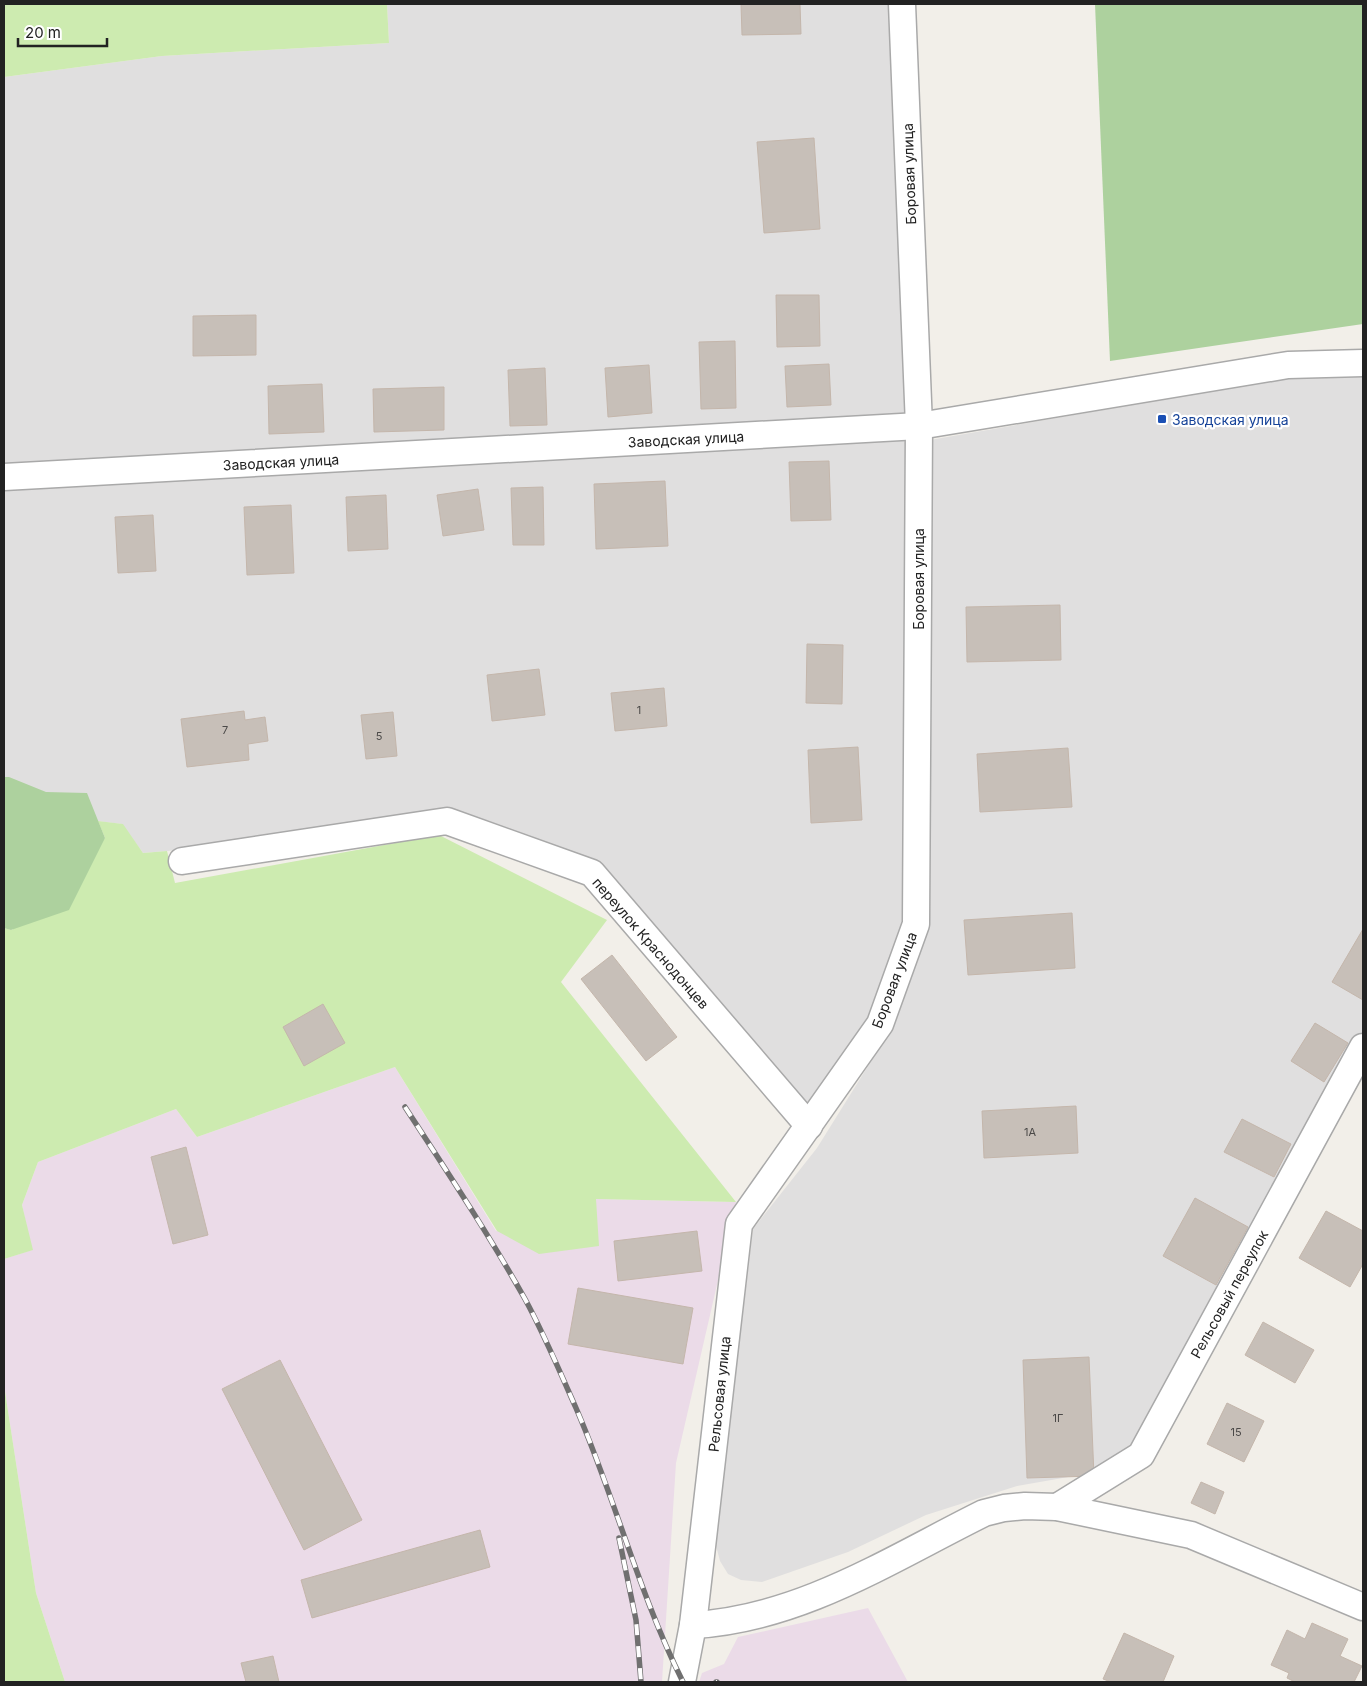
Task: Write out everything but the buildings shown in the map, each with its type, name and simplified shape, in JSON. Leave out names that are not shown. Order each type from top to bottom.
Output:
[{"type":"street","name":"Боровая улица","points":[[809,1126],[880,1024],[916,924],[919,426],[902,4]]},
{"type":"street","name":"Заводская улица","points":[[4,477],[919,426],[1288,365],[1363,363]]},
{"type":"street","name":"переулок Краснодонцев","points":[[182,861],[447,821],[592,874],[809,1126]]},
{"type":"street","name":"Рельсовый переулок","points":[[1057,1507],[1141,1455],[1363,1047]]},
{"type":"street","name":"Рельсовая улица","points":[[682,1682],[693,1625],[739,1224],[809,1126]]},
{"type":"street","points":[[693,1625],[716,1624],[770,1612],[812,1598],[864,1575],[984,1513],[1004,1508],[1025,1506],[1057,1507],[1191,1535],[1363,1607]]},
{"type":"shaded area","points":[[387,4],[893,4],[909,418],[4,472],[4,77],[162,56],[389,43]]},
{"type":"shaded area","points":[[1363,376],[1363,1035],[1137,1453],[1108,1470],[1017,1486],[926,1515],[848,1552],[762,1582],[741,1580],[728,1574],[720,1561],[715,1542],[753,1229],[817,1148],[888,1034],[926,930],[930,440],[1281,379]]},
{"type":"shaded area","points":[[913,436],[907,919],[872,1020],[807,1111],[600,865],[454,811],[179,850],[143,853],[122,824],[4,810],[4,483]]},
{"type":"shaded area","points":[[395,1067],[496,1231],[596,1199],[736,1202],[676,1463],[662,1682],[65,1682],[36,1593],[4,1385],[4,1259],[32,1250],[22,1205],[38,1162],[176,1109],[197,1137]]},
{"type":"shaded area","points":[[868,1608],[908,1682],[699,1682],[702,1673],[724,1664],[738,1637]]},
{"type":"green space","points":[[4,4],[387,4],[389,43],[162,56],[4,77]]},
{"type":"green space","points":[[1095,4],[1363,4],[1363,324],[1110,361]]},
{"type":"green space","points":[[4,777],[9,777],[46,792],[87,793],[105,838],[69,910],[11,930],[4,928]]},
{"type":"green space","points":[[98,821],[123,824],[143,853],[167,851],[175,883],[439,835],[607,920],[561,982],[736,1202],[596,1199],[599,1246],[539,1254],[497,1231],[395,1067],[197,1137],[176,1109],[38,1162],[22,1205],[33,1250],[4,1259],[4,928],[12,930],[105,838]]},
{"type":"green space","points":[[4,1385],[36,1593],[65,1682],[4,1682]]},
{"type":"railway","points":[[405,1107],[496,1250],[539,1326],[590,1442],[653,1615],[683,1682]]},
{"type":"railway","points":[[619,1538],[636,1620],[641,1682]]},
{"type":"place","name":"Заводская улица","points":[[1162,419]]}]
